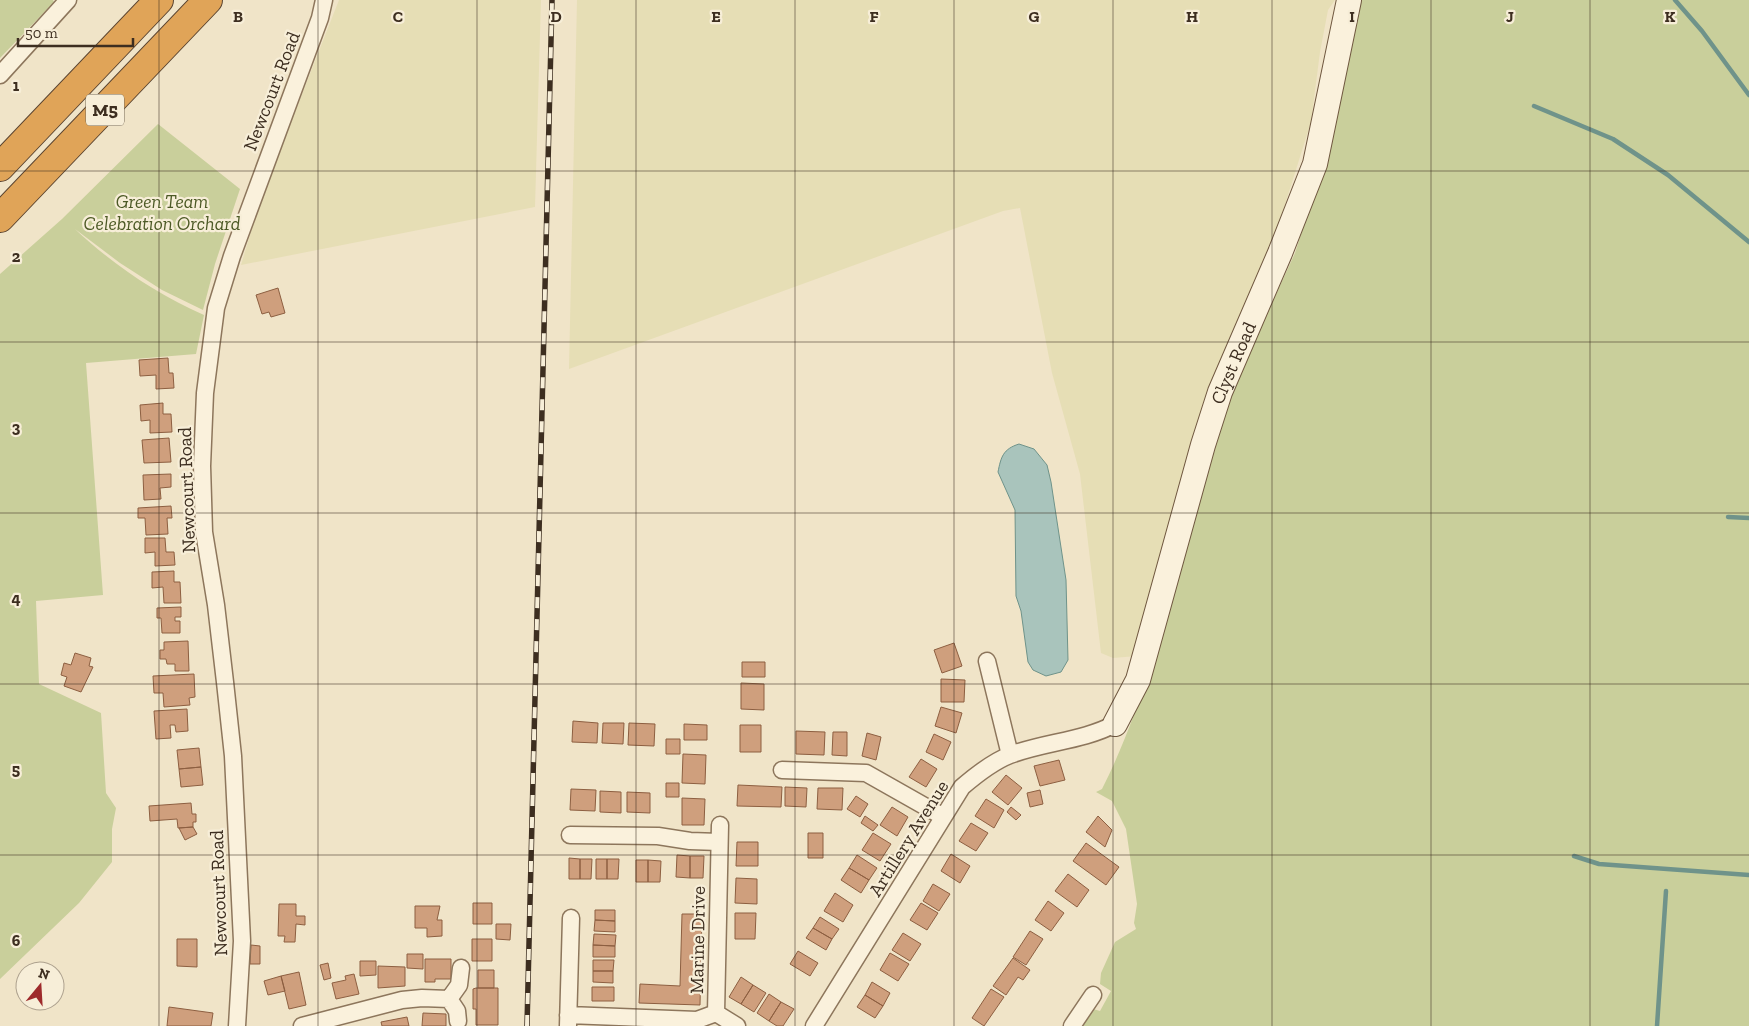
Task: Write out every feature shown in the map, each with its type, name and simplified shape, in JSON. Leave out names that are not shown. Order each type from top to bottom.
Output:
[{"type":"highway","name":"M5","points":[[0,167],[159,0]]},
{"type":"highway","name":"M5","points":[[0,218],[208,0]]},
{"type":"street","points":[[0,75],[68,0]]},
{"type":"street","name":"Newcourt Road","points":[[237,1026],[242,941],[233,756],[216,605],[204,532],[202,466],[205,393],[216,308],[229,264],[250,202],[320,18],[324,0]]},
{"type":"street","name":"Clyst Road","points":[[1115,724],[1138,680],[1203,445],[1220,392],[1280,253],[1314,164],[1349,0]]},
{"type":"street","points":[[987,661],[1010,755]]},
{"type":"street","name":"Artillery Avenue","points":[[814,1026],[918,859],[942,816],[962,787],[981,771],[1010,755],[1101,732],[1115,724]]},
{"type":"street","points":[[782,770],[866,774],[942,816]]},
{"type":"street","name":"Marine Drive","points":[[720,825],[716,1013],[737,1026]]},
{"type":"street","points":[[570,835],[658,836],[690,841],[719,842]]},
{"type":"street","points":[[571,918],[568,1020],[697,1023],[716,1013]]},
{"type":"street","points":[[449,999],[459,985],[461,968]]},
{"type":"street","points":[[1072,1026],[1093,994]]},
{"type":"street","points":[[302,1026],[402,1000],[422,998],[449,999]]},
{"type":"street","points":[[449,999],[457,1011],[458,1021]]},
{"type":"shaded area","points":[[339,0],[541,0],[535,207],[241,265],[261,198]]},
{"type":"shaded area","points":[[577,0],[1335,0],[1328,10],[1320,52],[1311,122],[1276,233],[1203,411],[1181,478],[1137,656],[1113,658],[1101,653],[1080,474],[1052,373],[1020,208],[1003,211],[569,369]]},
{"type":"green space","points":[[0,0],[53,0],[54,2],[0,58]]},
{"type":"green space","points":[[1357,0],[1749,0],[1749,1026],[1082,1026],[1093,1009],[1100,1011],[1111,991],[1100,984],[1101,973],[1115,942],[1136,929],[1134,923],[1137,904],[1126,829],[1112,801],[1096,792],[1102,789],[1117,758],[1154,660],[1225,414],[1244,364],[1295,253],[1325,158]]},
{"type":"green space","name":"Green Team Celebration Orchard","points":[[158,124],[240,189],[215,264],[203,310],[162,290],[120,263],[75,229],[136,278],[204,315],[196,354],[86,363],[103,595],[36,601],[39,684],[101,713],[106,793],[116,808],[112,829],[112,862],[79,903],[19,961],[15,961],[15,965],[0,979],[0,274],[62,219]]},
{"type":"water","points":[[1019,444],[1034,449],[1047,465],[1066,580],[1068,660],[1061,672],[1046,676],[1033,670],[1028,662],[1021,611],[1016,596],[1015,510],[998,472],[1000,462],[1006,451]]},
{"type":"building","points":[[278,288],[285,313],[271,317],[269,312],[262,314],[256,295]]},
{"type":"building","points":[[168,358],[169,373],[173,373],[174,388],[156,389],[156,375],[140,376],[139,360]]},
{"type":"building","points":[[163,403],[163,414],[171,414],[172,432],[150,433],[150,420],[141,421],[140,405]]},
{"type":"building","points":[[169,438],[171,462],[144,463],[142,440]]},
{"type":"building","points":[[171,474],[171,487],[160,488],[161,499],[144,500],[143,475]]},
{"type":"building","points":[[171,506],[172,518],[167,518],[168,534],[146,535],[145,518],[138,518],[138,508]]},
{"type":"building","points":[[145,538],[165,538],[166,552],[174,552],[175,565],[155,566],[155,552],[145,553]]},
{"type":"building","points":[[174,571],[174,582],[180,582],[181,603],[164,603],[163,587],[152,588],[152,572]]},
{"type":"building","points":[[181,607],[181,617],[175,617],[175,621],[180,621],[180,633],[162,633],[161,618],[157,618],[157,608]]},
{"type":"building","points":[[188,641],[189,671],[175,671],[175,664],[167,664],[166,659],[160,659],[160,650],[164,650],[164,642]]},
{"type":"building","points":[[954,643],[962,666],[942,673],[934,650]]},
{"type":"building","points":[[75,653],[91,658],[89,666],[93,667],[81,692],[64,686],[67,677],[61,675],[64,663],[71,665]]},
{"type":"building","points":[[742,662],[765,662],[765,677],[742,677]]},
{"type":"building","points":[[194,674],[195,697],[189,698],[190,705],[164,707],[163,693],[154,693],[153,676]]},
{"type":"building","points":[[941,679],[965,680],[964,702],[941,702]]},
{"type":"building","points":[[741,683],[764,684],[764,710],[741,709]]},
{"type":"building","points":[[941,707],[962,713],[956,733],[935,726]]},
{"type":"building","points":[[187,709],[188,731],[176,732],[175,725],[170,725],[171,738],[156,739],[154,711]]},
{"type":"building","points":[[573,721],[598,723],[597,743],[572,742]]},
{"type":"building","points":[[603,723],[624,723],[623,744],[602,743]]},
{"type":"building","points":[[629,723],[655,724],[654,746],[628,745]]},
{"type":"building","points":[[684,724],[707,725],[707,740],[684,740]]},
{"type":"building","points":[[740,725],[761,725],[761,752],[740,752]]},
{"type":"building","points":[[796,731],[825,732],[824,755],[796,754]]},
{"type":"building","points":[[833,732],[847,732],[847,756],[832,755]]},
{"type":"building","points":[[867,733],[881,737],[876,760],[862,756]]},
{"type":"building","points":[[934,734],[951,742],[943,760],[926,752]]},
{"type":"building","points":[[666,739],[680,739],[680,754],[666,754]]},
{"type":"building","points":[[199,748],[201,767],[179,769],[177,750]]},
{"type":"building","points":[[683,754],[706,755],[705,784],[682,783]]},
{"type":"building","points":[[921,759],[937,769],[926,787],[909,777]]},
{"type":"building","points":[[1059,760],[1065,780],[1040,786],[1034,766]]},
{"type":"building","points":[[201,767],[203,785],[181,787],[179,769]]},
{"type":"building","points":[[1006,775],[1022,788],[1008,805],[992,792]]},
{"type":"building","points":[[666,783],[679,783],[679,797],[666,797]]},
{"type":"building","points":[[738,785],[782,787],[781,807],[737,806]]},
{"type":"building","points":[[785,787],[807,788],[806,807],[785,806]]},
{"type":"building","points":[[818,788],[843,788],[842,810],[817,809]]},
{"type":"building","points":[[571,789],[596,790],[595,811],[570,810]]},
{"type":"building","points":[[1040,790],[1043,804],[1030,807],[1027,793]]},
{"type":"building","points":[[600,791],[621,792],[621,813],[600,812]]},
{"type":"building","points":[[627,792],[650,793],[650,813],[627,812]]},
{"type":"building","points":[[856,796],[868,804],[860,817],[847,809]]},
{"type":"building","points":[[682,798],[705,799],[704,825],[682,825]]},
{"type":"building","points":[[986,799],[1004,810],[994,828],[975,816]]},
{"type":"building","points":[[191,803],[192,814],[196,814],[196,822],[193,822],[193,827],[178,828],[177,819],[150,821],[149,806]]},
{"type":"building","points":[[892,807],[908,817],[897,836],[880,825]]},
{"type":"building","points":[[1011,807],[1021,815],[1016,820],[1007,812]]},
{"type":"building","points":[[865,816],[878,825],[873,831],[861,823]]},
{"type":"building","points":[[1098,816],[1112,830],[1105,847],[1086,832]]},
{"type":"building","points":[[971,823],[988,833],[976,851],[959,841]]},
{"type":"building","points":[[193,827],[197,834],[185,840],[179,828]]},
{"type":"building","points":[[808,833],[823,833],[823,858],[808,858]]},
{"type":"building","points":[[873,833],[891,844],[880,861],[862,850]]},
{"type":"building","points":[[737,842],[758,842],[758,866],[736,866]]},
{"type":"building","points":[[1086,843],[1119,867],[1106,885],[1073,861]]},
{"type":"building","points":[[951,854],[970,866],[960,883],[941,871]]},
{"type":"building","points":[[677,855],[690,856],[690,878],[676,877]]},
{"type":"building","points":[[857,855],[877,868],[869,880],[849,868]]},
{"type":"building","points":[[690,856],[704,856],[703,878],[690,878]]},
{"type":"building","points":[[569,858],[580,859],[580,879],[569,879]]},
{"type":"building","points":[[580,859],[592,859],[591,879],[580,879]]},
{"type":"building","points":[[596,859],[607,859],[607,879],[596,879]]},
{"type":"building","points":[[607,859],[619,859],[618,879],[607,879]]},
{"type":"building","points":[[636,860],[648,860],[648,882],[636,882]]},
{"type":"building","points":[[648,860],[661,861],[660,882],[648,882]]},
{"type":"building","points":[[849,868],[869,880],[861,893],[841,880]]},
{"type":"building","points":[[1068,874],[1089,890],[1077,907],[1055,891]]},
{"type":"building","points":[[736,878],[757,879],[757,904],[735,903]]},
{"type":"building","points":[[933,884],[950,894],[939,911],[923,901]]},
{"type":"building","points":[[835,893],[853,905],[843,922],[824,911]]},
{"type":"building","points":[[1048,901],[1064,913],[1051,931],[1035,920]]},
{"type":"building","points":[[473,903],[492,903],[492,924],[473,924]]},
{"type":"building","points":[[921,903],[938,913],[927,930],[910,920]]},
{"type":"building","points":[[279,904],[296,904],[296,916],[305,916],[305,925],[296,924],[295,942],[284,942],[285,936],[278,936]]},
{"type":"building","points":[[415,906],[440,906],[437,920],[442,920],[442,936],[427,937],[427,928],[415,928]]},
{"type":"building","points":[[595,910],[615,910],[615,921],[595,920]]},
{"type":"building","points":[[735,913],[756,913],[755,939],[735,939]]},
{"type":"building","points":[[682,914],[702,914],[700,1005],[639,1003],[640,984],[680,986]]},
{"type":"building","points":[[820,917],[839,929],[832,939],[813,928]]},
{"type":"building","points":[[595,920],[615,921],[615,932],[594,931]]},
{"type":"building","points":[[496,924],[511,924],[510,940],[496,939]]},
{"type":"building","points":[[813,928],[832,939],[826,950],[806,938]]},
{"type":"building","points":[[1030,931],[1043,939],[1026,965],[1013,957]]},
{"type":"building","points":[[903,933],[921,944],[910,961],[892,950]]},
{"type":"building","points":[[594,934],[616,935],[615,946],[593,945]]},
{"type":"building","points":[[177,939],[197,939],[197,967],[177,966]]},
{"type":"building","points":[[472,939],[492,939],[492,961],[472,961]]},
{"type":"building","points":[[251,945],[260,946],[260,964],[250,964]]},
{"type":"building","points":[[593,945],[615,946],[615,957],[593,957]]},
{"type":"building","points":[[798,951],[818,963],[810,976],[790,964]]},
{"type":"building","points":[[890,953],[909,964],[898,981],[880,970]]},
{"type":"building","points":[[407,954],[423,954],[423,969],[407,968]]},
{"type":"building","points":[[1013,958],[1030,970],[1023,980],[1018,977],[1006,995],[993,986]]},
{"type":"building","points":[[425,959],[451,959],[451,979],[435,979],[435,982],[425,982]]},
{"type":"building","points":[[593,960],[614,960],[613,971],[593,971]]},
{"type":"building","points":[[360,961],[376,961],[376,975],[360,976]]},
{"type":"building","points":[[328,963],[331,978],[324,980],[320,965]]},
{"type":"building","points":[[378,966],[405,967],[405,986],[378,988]]},
{"type":"building","points":[[478,970],[494,970],[494,988],[478,988]]},
{"type":"building","points":[[593,971],[613,971],[613,983],[593,982]]},
{"type":"building","points":[[299,972],[306,1005],[289,1009],[281,976]]},
{"type":"building","points":[[354,974],[359,994],[336,999],[332,983],[346,980],[345,976]]},
{"type":"building","points":[[281,976],[285,991],[268,995],[264,981]]},
{"type":"building","points":[[741,977],[753,985],[741,1004],[729,997]]},
{"type":"building","points":[[872,982],[890,993],[883,1006],[865,995]]},
{"type":"building","points":[[753,985],[766,993],[754,1012],[741,1004]]},
{"type":"building","points":[[592,987],[614,987],[614,1001],[592,1001]]},
{"type":"building","points":[[498,988],[498,1025],[476,1025],[476,1009],[473,1009],[473,989]]},
{"type":"building","points":[[991,989],[1004,997],[984,1026],[972,1018]]},
{"type":"building","points":[[769,994],[781,1002],[769,1021],[757,1013]]},
{"type":"building","points":[[865,995],[883,1006],[875,1018],[857,1007]]},
{"type":"building","points":[[781,1002],[794,1009],[783,1026],[777,1026],[769,1021]]},
{"type":"building","points":[[169,1007],[213,1013],[211,1026],[167,1026]]},
{"type":"building","points":[[423,1013],[446,1014],[446,1026],[422,1026]]},
{"type":"building","points":[[407,1017],[409,1026],[382,1026],[381,1022]]},
{"type":"waterway","points":[[1675,0],[1702,31],[1749,95]]},
{"type":"waterway","points":[[1534,106],[1613,139],[1668,175],[1749,242]]},
{"type":"waterway","points":[[1728,517],[1749,518]]},
{"type":"waterway","points":[[1574,856],[1599,864],[1749,875]]},
{"type":"waterway","points":[[1657,1026],[1666,891]]},
{"type":"railway","points":[[527,1026],[552,0]]}]
